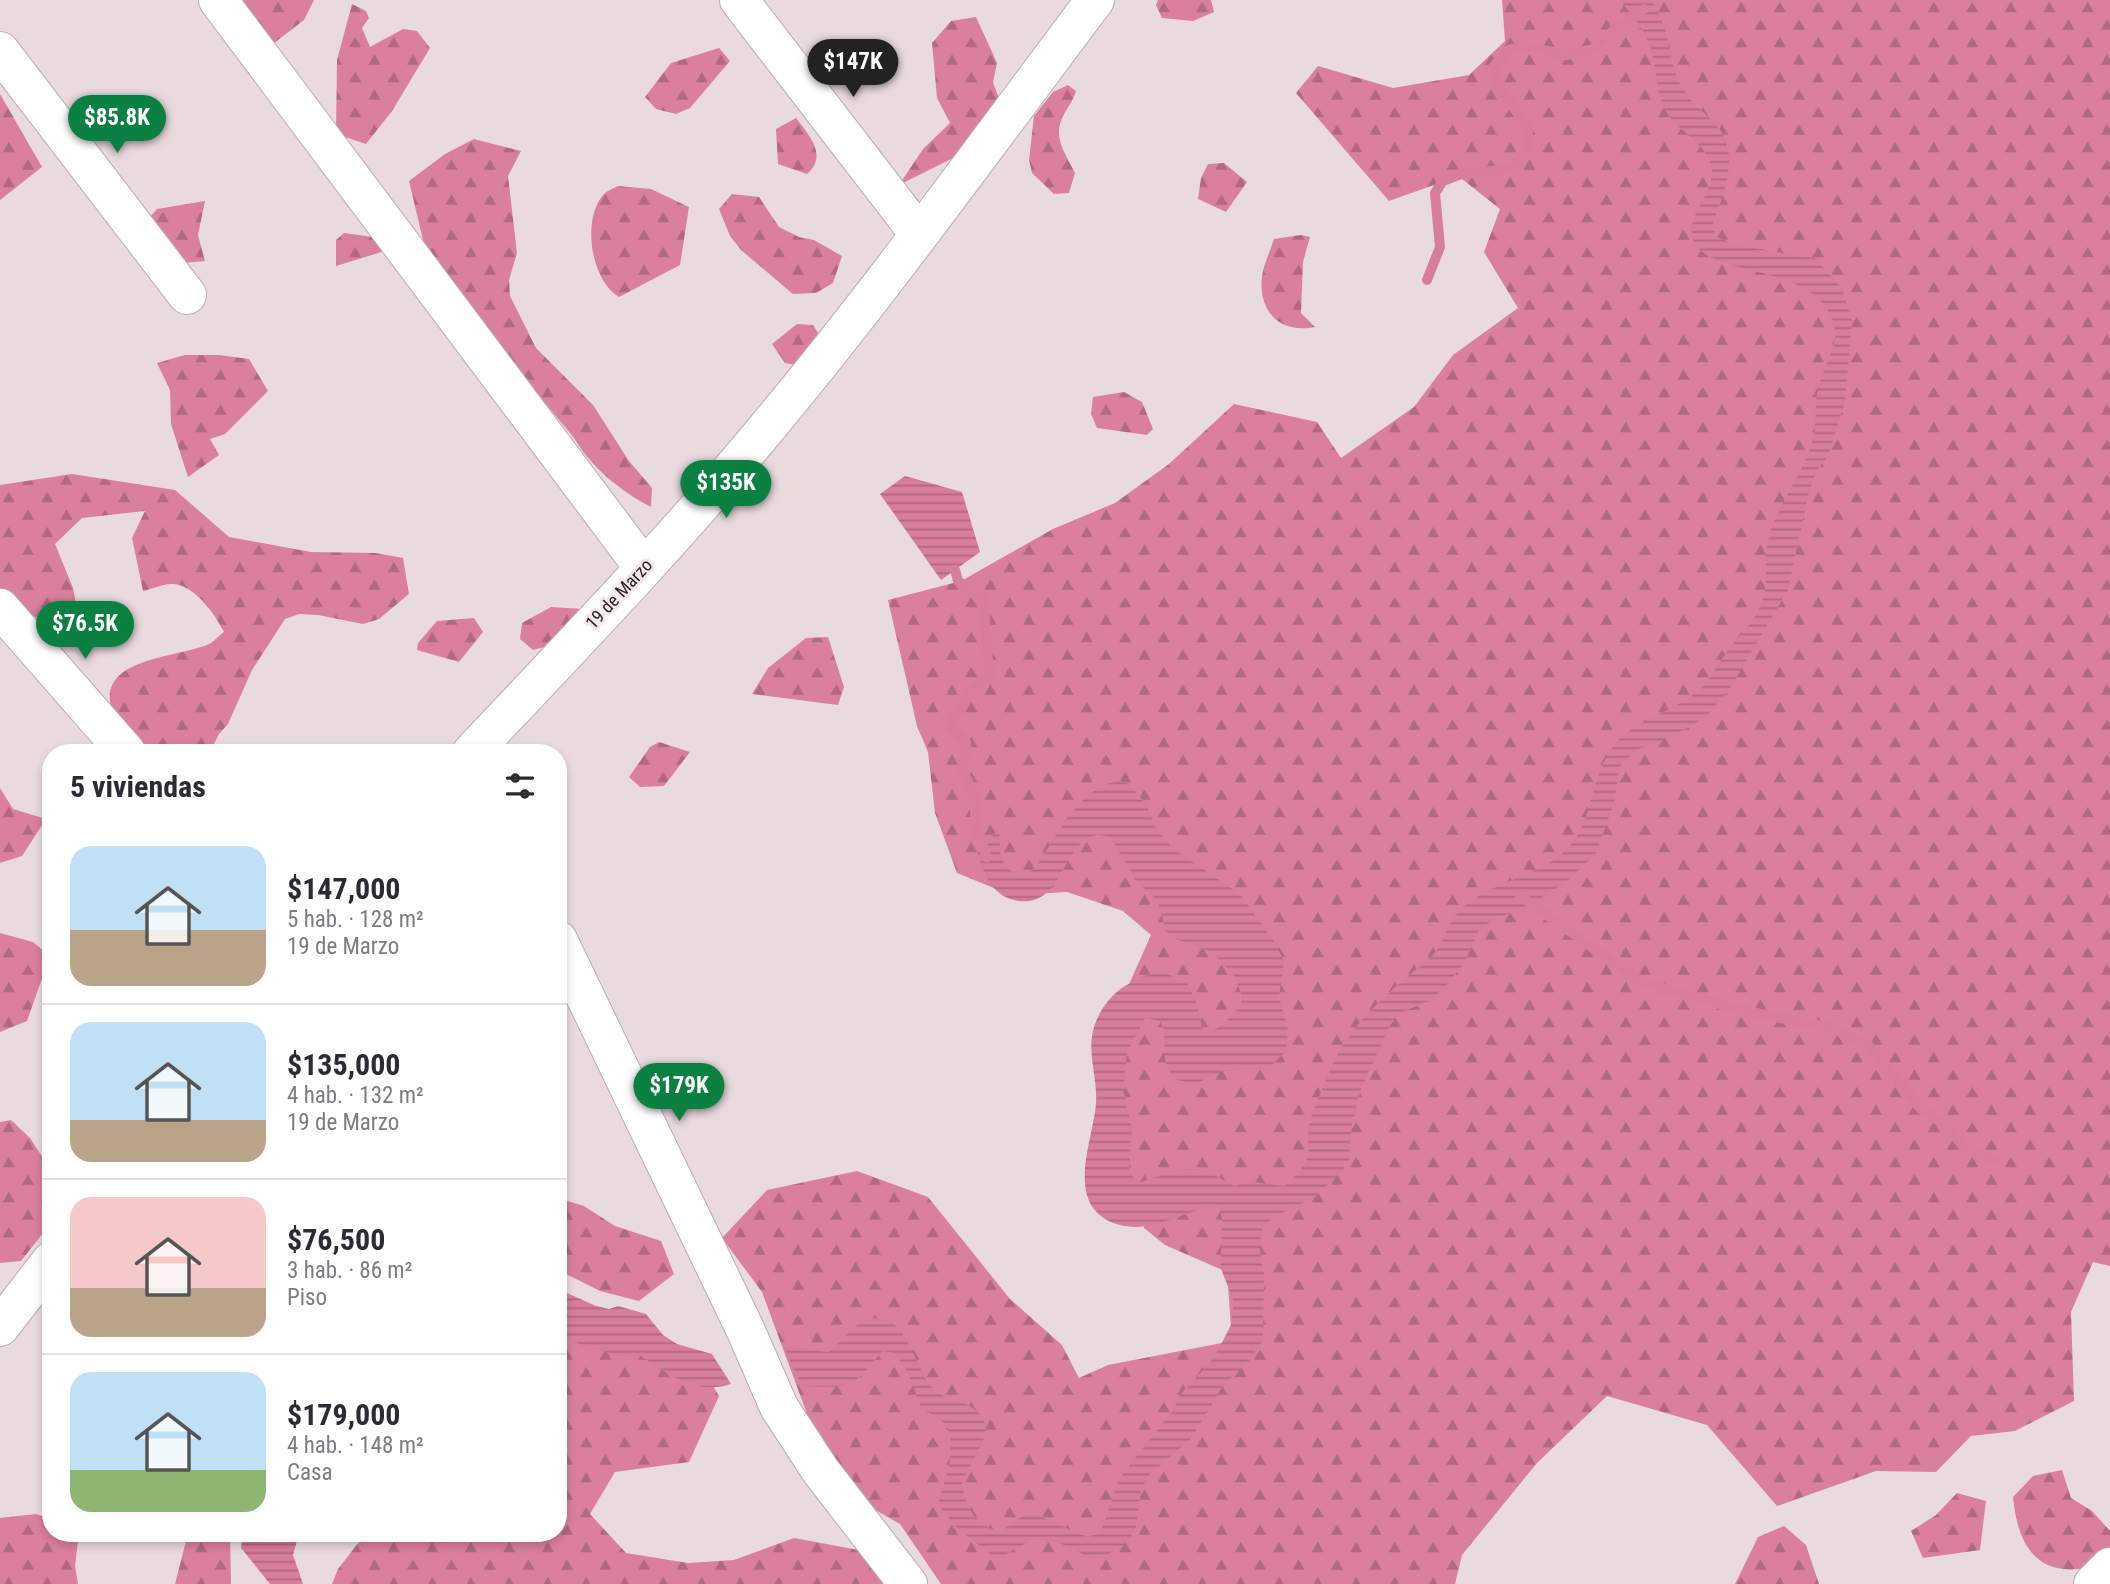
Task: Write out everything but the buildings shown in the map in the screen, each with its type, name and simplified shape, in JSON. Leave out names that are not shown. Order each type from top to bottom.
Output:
[{"type":"street","points":[[218,0],[644,568]]},
{"type":"street","points":[[739,0],[919,234]]},
{"type":"street","name":"19 de Marzo","points":[[479,744],[644,568],[771,424],[919,234],[1095,0]]},
{"type":"street","points":[[0,51],[187,295]]},
{"type":"street","points":[[0,608],[119,744]]},
{"type":"street","points":[[567,959],[746,1331],[779,1407],[820,1470],[908,1584]]},
{"type":"street","points":[[0,1327],[42,1273]]},
{"type":"street","points":[[2092,1584],[2110,1567]]},
{"type":"green space","points":[[212,0],[314,0],[304,20],[265,50]]},
{"type":"green space","points":[[1158,0],[1211,0],[1214,12],[1193,21],[1162,18],[1156,5]]},
{"type":"green space","points":[[1502,0],[2110,0],[2110,1266],[2093,1262],[2071,1312],[2074,1401],[2015,1431],[1971,1436],[1936,1472],[1876,1471],[1777,1506],[1707,1425],[1607,1396],[1537,1463],[1462,1555],[1455,1584],[941,1584],[900,1524],[852,1497],[830,1476],[762,1292],[722,1238],[767,1190],[857,1171],[928,1197],[1010,1299],[1062,1345],[1079,1378],[1108,1365],[1232,1341],[1227,1272],[1165,1245],[1144,1228],[1099,1084],[1126,991],[1151,935],[1123,911],[1067,892],[1011,895],[957,873],[935,813],[928,752],[917,726],[888,600],[961,581],[1053,529],[1115,503],[1169,464],[1234,404],[1317,422],[1341,458],[1414,407],[1453,355],[1518,308],[1484,252],[1500,209],[1462,179],[1431,186],[1389,201],[1296,93],[1318,66],[1393,88],[1469,75],[1505,41]]},
{"type":"green space","points":[[352,4],[366,11],[369,18],[362,28],[370,47],[403,29],[417,31],[430,48],[392,111],[366,144],[336,134],[337,60]]},
{"type":"green space","points":[[976,17],[997,63],[993,82],[1007,121],[957,156],[899,185],[923,149],[950,123],[937,98],[932,43],[951,21]]},
{"type":"green space","points":[[719,48],[730,61],[690,108],[676,114],[656,109],[645,97],[671,63]]},
{"type":"green space","points":[[1068,85],[1076,91],[1061,121],[1059,135],[1062,148],[1075,173],[1069,193],[1054,194],[1032,173],[1029,160],[1034,116],[1053,92]]},
{"type":"green space","points":[[0,94],[42,167],[0,200]]},
{"type":"green space","points":[[796,118],[811,138],[816,153],[813,167],[807,174],[778,164],[776,129]]},
{"type":"green space","points":[[474,139],[521,151],[508,176],[517,253],[509,280],[510,296],[536,348],[593,405],[629,461],[652,488],[651,507],[617,486],[598,469],[466,307],[447,294],[423,240],[409,181],[445,154]]},
{"type":"green space","points":[[1224,163],[1247,182],[1226,212],[1198,199],[1201,178],[1208,164]]},
{"type":"green space","points":[[618,186],[651,189],[689,207],[680,265],[619,297],[609,289],[602,278],[592,249],[591,233],[597,205],[604,194]]},
{"type":"green space","points":[[732,194],[759,197],[779,227],[799,237],[814,240],[842,256],[833,283],[816,293],[793,294],[741,250],[730,236],[719,209]]},
{"type":"green space","points":[[205,201],[198,235],[205,261],[182,263],[144,224],[157,209]]},
{"type":"green space","points":[[344,233],[373,237],[388,250],[336,266],[336,240]]},
{"type":"green space","points":[[1301,235],[1310,237],[1303,262],[1301,313],[1315,327],[1291,327],[1274,318],[1268,310],[1262,289],[1263,271],[1274,239]]},
{"type":"green space","points":[[797,324],[813,325],[822,339],[808,367],[785,363],[772,344]]},
{"type":"green space","points":[[185,355],[219,355],[249,359],[268,391],[225,434],[210,439],[219,455],[188,477],[171,424],[170,390],[157,363]]},
{"type":"green space","points":[[1124,392],[1142,402],[1153,429],[1147,435],[1097,428],[1091,414],[1093,397]]},
{"type":"green space","points":[[72,474],[175,490],[229,537],[311,552],[376,553],[403,558],[409,594],[379,619],[363,624],[318,615],[299,614],[285,619],[252,670],[228,724],[214,744],[125,744],[110,701],[112,686],[120,675],[149,660],[199,648],[211,643],[224,632],[209,609],[187,589],[171,584],[143,591],[132,538],[145,511],[82,518],[55,544],[73,588],[76,603],[54,629],[0,594],[0,485]]},
{"type":"green space","points":[[551,607],[584,609],[582,637],[533,650],[520,639],[522,623]]},
{"type":"green space","points":[[474,618],[483,632],[459,662],[417,650],[418,643],[437,621]]},
{"type":"green space","points":[[828,637],[844,687],[838,705],[752,694],[768,668],[806,638]]},
{"type":"green space","points":[[659,742],[690,752],[664,786],[640,787],[629,777],[650,747]]},
{"type":"green space","points":[[0,788],[13,809],[42,818],[42,825],[22,856],[0,863]]},
{"type":"green space","points":[[0,933],[33,942],[42,949],[42,979],[27,1021],[0,1032]]},
{"type":"green space","points":[[11,1120],[30,1138],[42,1156],[42,1234],[21,1261],[0,1263],[0,1122]]},
{"type":"green space","points":[[567,1201],[584,1206],[615,1226],[661,1241],[674,1274],[639,1301],[600,1291],[567,1274]]},
{"type":"green space","points":[[567,1330],[626,1343],[706,1375],[719,1396],[689,1462],[615,1472],[590,1514],[626,1553],[688,1563],[734,1560],[794,1538],[864,1551],[890,1584],[332,1584],[338,1569],[359,1542],[567,1542]]},
{"type":"green space","points":[[2062,1470],[2071,1498],[2092,1511],[2110,1531],[2110,1561],[2070,1569],[2054,1567],[2040,1561],[2030,1551],[2022,1536],[2013,1497],[2033,1476]]},
{"type":"green space","points":[[1957,1493],[1986,1501],[1980,1550],[1923,1558],[1911,1531],[1936,1515]]},
{"type":"green space","points":[[36,1514],[42,1516],[42,1542],[78,1542],[75,1566],[78,1584],[0,1584],[0,1518]]},
{"type":"green space","points":[[1784,1526],[1806,1545],[1819,1584],[1735,1584],[1758,1537]]},
{"type":"green space","points":[[186,1542],[230,1542],[231,1584],[175,1584]]},
{"type":"shaded area","points":[[1620,0],[1651,0],[1666,32],[1681,86],[1724,136],[1729,161],[1725,188],[1712,226],[1717,237],[1735,245],[1815,258],[1842,288],[1852,322],[1845,402],[1828,456],[1816,472],[1808,496],[1788,590],[1729,690],[1705,718],[1671,737],[1636,750],[1619,767],[1615,799],[1596,854],[1566,882],[1522,910],[1495,918],[1479,930],[1465,962],[1445,987],[1429,1001],[1402,1012],[1390,1025],[1361,1089],[1352,1124],[1349,1159],[1343,1170],[1315,1197],[1273,1217],[1263,1227],[1259,1246],[1264,1274],[1263,1340],[1248,1362],[1222,1387],[1191,1439],[1149,1475],[1141,1490],[1136,1527],[1130,1538],[1121,1548],[1095,1560],[1062,1544],[1035,1538],[1003,1556],[994,1557],[957,1528],[941,1508],[939,1500],[950,1461],[951,1435],[944,1423],[921,1407],[908,1373],[895,1353],[882,1351],[856,1380],[849,1384],[831,1387],[802,1386],[783,1346],[828,1352],[850,1331],[868,1319],[886,1320],[895,1325],[903,1334],[933,1388],[946,1397],[971,1407],[983,1419],[986,1428],[984,1439],[962,1482],[965,1499],[978,1520],[1001,1531],[1025,1515],[1037,1515],[1088,1537],[1101,1532],[1118,1480],[1173,1410],[1181,1394],[1214,1358],[1231,1325],[1234,1302],[1221,1269],[1222,1218],[1219,1205],[1138,1227],[1111,1222],[1097,1212],[1089,1199],[1085,1168],[1096,1103],[1092,1036],[1100,1013],[1111,997],[1133,981],[1159,971],[1186,981],[1197,1004],[1203,1032],[1212,1031],[1226,1022],[1241,1005],[1242,997],[1235,977],[1212,952],[1174,938],[1166,931],[1158,901],[1136,881],[1111,837],[1095,835],[1086,839],[1049,890],[1040,898],[1029,901],[1014,900],[999,893],[985,874],[977,852],[999,829],[1001,859],[1011,871],[1024,874],[1035,868],[1067,818],[1089,794],[1109,783],[1120,781],[1129,784],[1146,804],[1155,826],[1171,847],[1240,894],[1275,943],[1284,961],[1279,997],[1288,1029],[1286,1051],[1270,1067],[1224,1071],[1197,1083],[1180,1081],[1170,1073],[1165,1060],[1164,1031],[1160,1021],[1145,1018],[1127,1053],[1123,1090],[1132,1128],[1129,1170],[1134,1179],[1141,1182],[1188,1169],[1208,1172],[1234,1186],[1252,1182],[1285,1186],[1305,1164],[1313,1112],[1336,1058],[1359,1024],[1392,990],[1432,956],[1455,916],[1466,905],[1494,888],[1539,868],[1566,850],[1582,827],[1599,772],[1613,747],[1632,729],[1691,697],[1701,688],[1749,624],[1764,598],[1767,542],[1780,508],[1810,448],[1815,428],[1818,388],[1832,350],[1834,325],[1819,299],[1801,287],[1719,261],[1704,253],[1694,242],[1692,225],[1711,179],[1710,161],[1699,145],[1671,119],[1662,104],[1650,45],[1639,24]]},
{"type":"shaded area","points":[[905,476],[962,492],[980,552],[941,580],[880,494]]},
{"type":"shaded area","points":[[567,1293],[596,1306],[609,1309],[618,1306],[646,1314],[663,1335],[677,1344],[712,1354],[731,1384],[705,1387],[693,1384],[669,1374],[637,1353],[619,1356],[567,1340]]},
{"type":"shaded area","points":[[242,1542],[297,1542],[293,1555],[303,1584],[270,1584],[241,1548]]},
{"type":"waterway","points":[[1427,280],[1440,247],[1435,193],[1443,181],[1461,174],[1503,170],[1514,165],[1528,148],[1528,127],[1499,88],[1494,66],[1508,50],[1524,46],[1566,55],[1594,49],[1621,23],[1644,9]]},
{"type":"waterway","points":[[955,570],[958,581],[984,601],[989,675],[970,691],[950,727],[966,742],[963,770],[973,793],[977,830],[987,857]]},
{"type":"waterway","points":[[1520,896],[1641,982],[1741,1010],[1831,1028],[1868,1045],[1921,1109],[1946,1125],[1964,1147],[1996,1161]]}]
